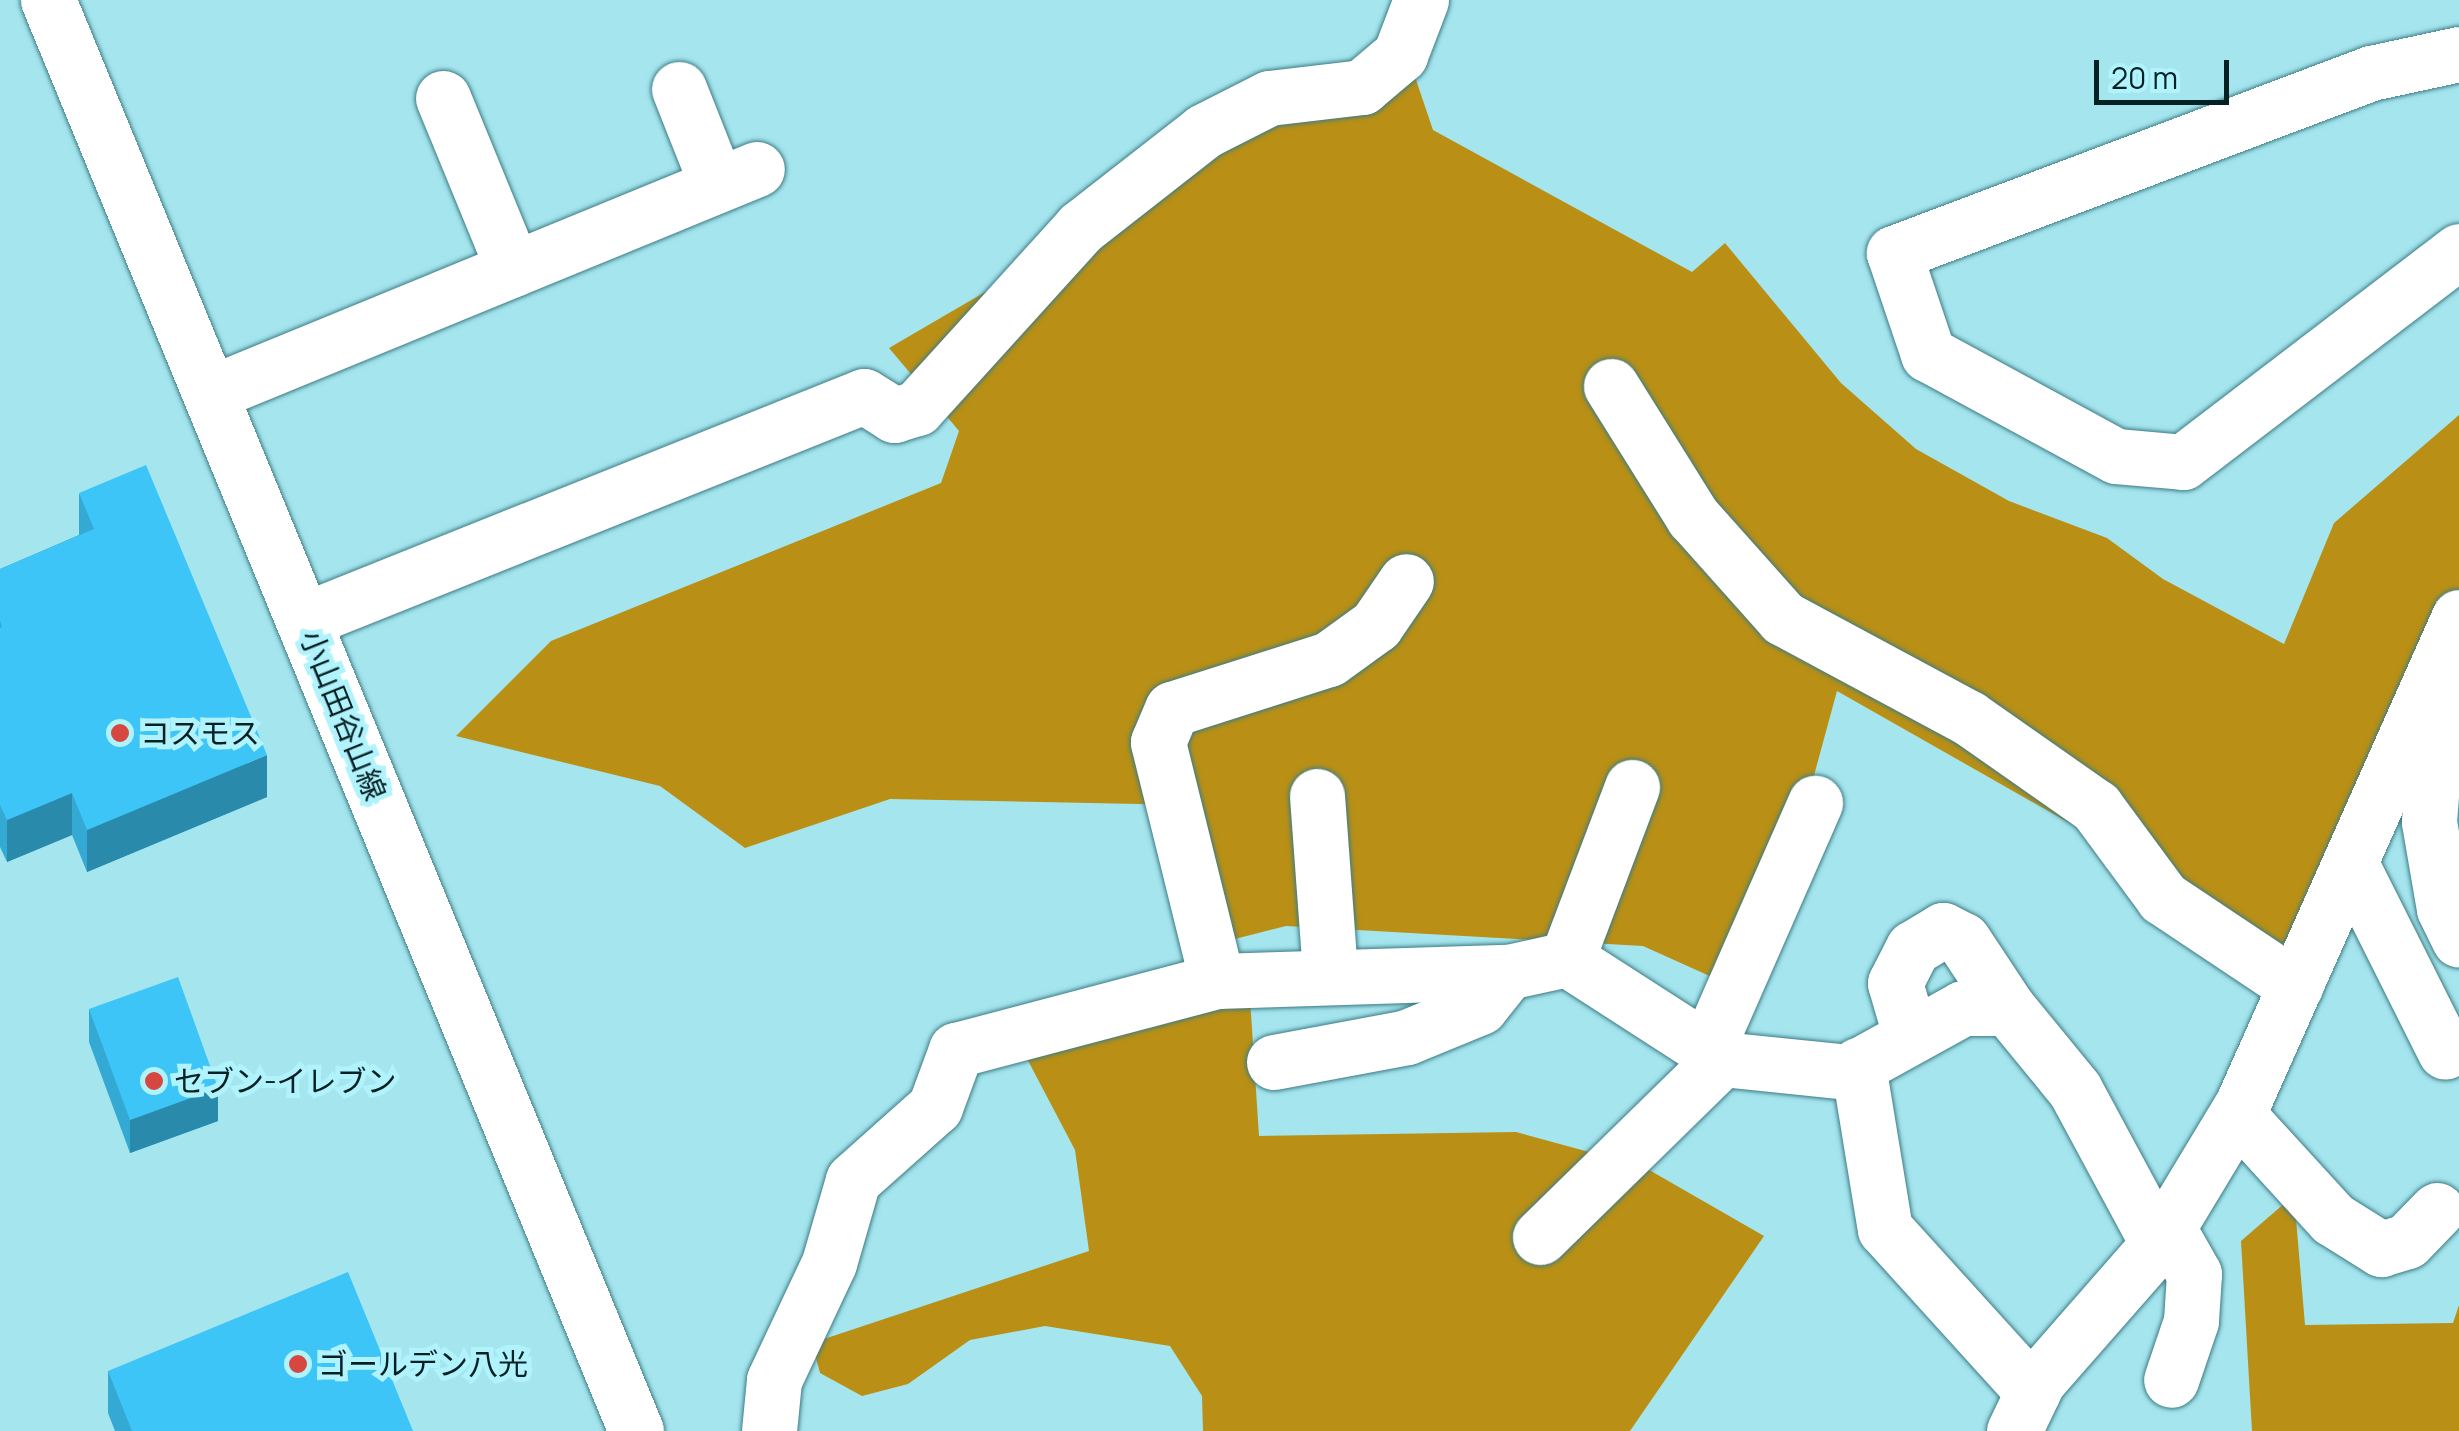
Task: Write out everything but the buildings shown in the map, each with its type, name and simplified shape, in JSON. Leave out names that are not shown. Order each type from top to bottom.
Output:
[{"type":"street","name":"小山田谷山線","points":[[48,0],[636,1431]]},
{"type":"street","points":[[304,620],[864,396],[894,414],[917,408],[1080,228],[1204,132],[1269,98],[1362,87],[1400,55],[1421,0]]},
{"type":"street","points":[[2459,54],[2371,72],[1894,253],[1928,354],[2116,456],[2183,462],[2459,251]]},
{"type":"street","points":[[211,393],[737,177],[679,90]]},
{"type":"street","points":[[443,98],[513,269]]},
{"type":"street","points":[[1612,386],[1693,517],[1784,618],[1968,718],[2096,807],[2163,898],[2295,986]]},
{"type":"street","points":[[1217,981],[1158,742],[1172,709],[1328,659],[1376,625],[1406,581]]},
{"type":"street","points":[[1858,1065],[1886,1228],[2023,1411],[2163,1236],[2237,1114],[2459,617]]},
{"type":"street","points":[[2459,696],[2435,745],[2429,822],[2444,909],[2459,940]]},
{"type":"street","points":[[1274,1062],[1406,1037],[1491,1009],[1567,959],[1632,787]]},
{"type":"street","points":[[1317,796],[1330,974]]},
{"type":"street","points":[[1540,1237],[1714,1054],[1815,803]]},
{"type":"street","points":[[2350,862],[2445,1052]]},
{"type":"street","points":[[1909,1031],[1895,983],[1913,948],[1942,930],[1963,940],[2008,1008],[2076,1090],[2163,1236],[2194,1274],[2191,1321],[2171,1380]]},
{"type":"street","points":[[1567,959],[1714,1054],[1847,1072],[1909,1031],[1963,1008],[2008,1008]]},
{"type":"street","points":[[769,1431],[774,1380],[829,1262],[853,1180],[934,1107],[956,1050],[1217,981],[1330,974],[1491,1009]]},
{"type":"street","points":[[2237,1114],[2333,1219],[2381,1248],[2407,1242],[2436,1210]]},
{"type":"shaded area","points":[[1413,71],[1433,130],[1692,272],[1725,243],[1841,383],[1916,449],[2009,501],[2107,538],[2163,579],[2284,644],[2334,523],[2459,415],[2459,596],[2274,1009],[2131,858],[1837,691],[1754,996],[1643,946],[1286,926],[1227,941],[1189,805],[890,799],[745,848],[660,786],[456,736],[551,641],[941,483],[959,431],[889,348],[1352,78]]},
{"type":"shaded area","points":[[1249,983],[1259,1136],[1516,1132],[1644,1167],[1764,1236],[1630,1431],[1203,1431],[1202,1396],[1170,1346],[1045,1326],[970,1340],[908,1384],[862,1396],[820,1373],[812,1343],[1089,1251],[1075,1150],[1024,1053]]},
{"type":"shaded area","points":[[2294,1195],[2305,1325],[2453,1323],[2459,1305],[2459,1431],[2252,1431],[2241,1241]]},
{"type":"place","name":"コスモス","points":[[120,733]]},
{"type":"place","name":"セブン-イレブン","points":[[154,1081]]},
{"type":"place","name":"ゴールデン八光","points":[[298,1364]]}]
